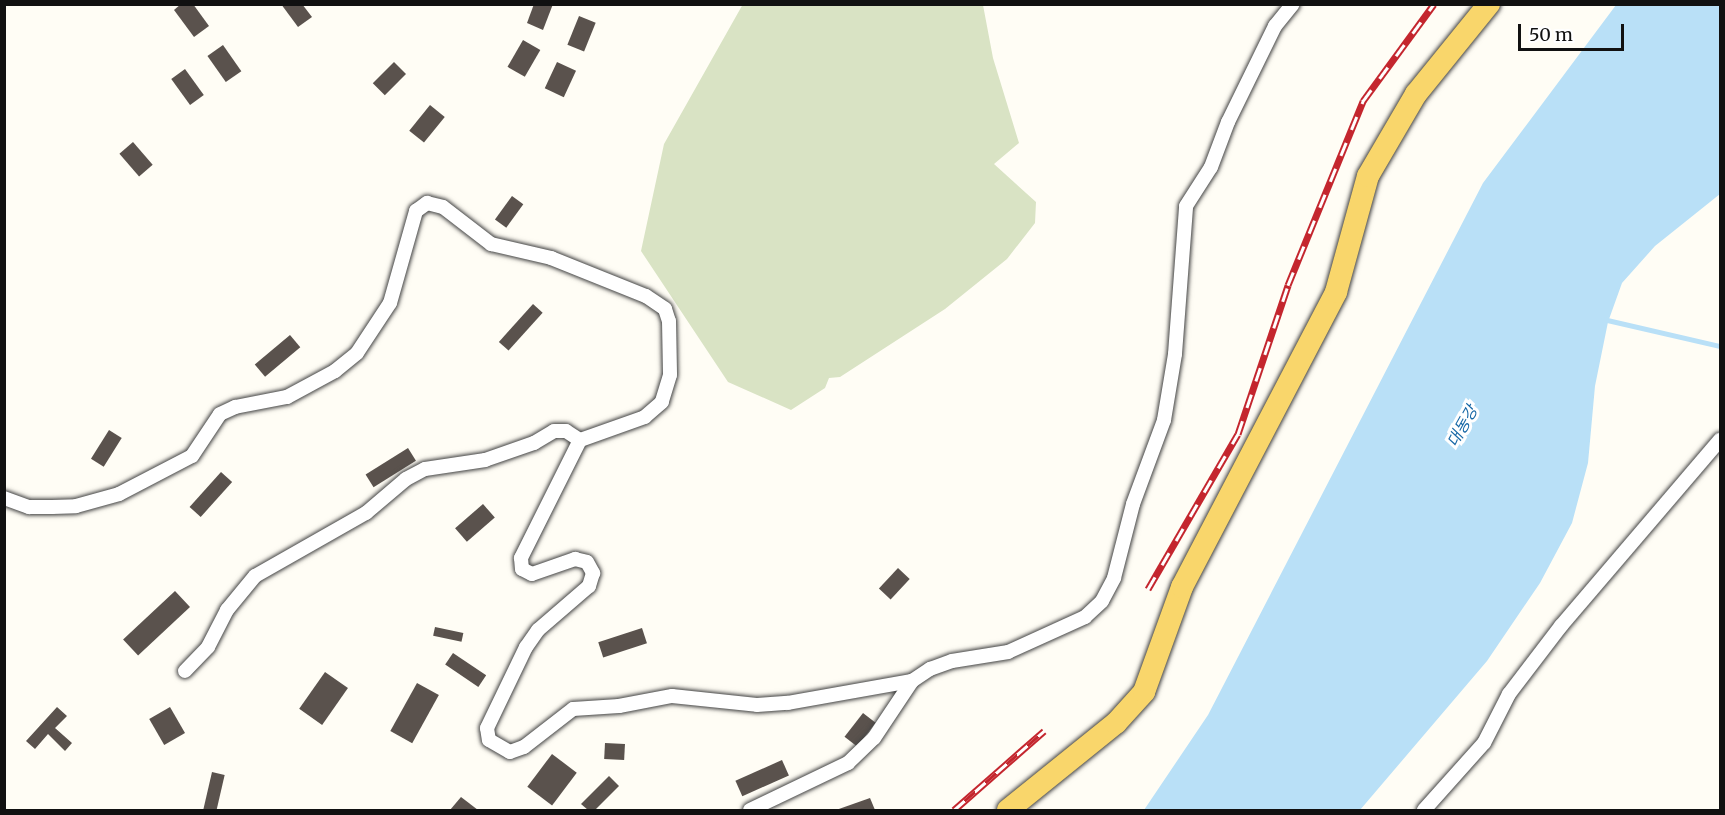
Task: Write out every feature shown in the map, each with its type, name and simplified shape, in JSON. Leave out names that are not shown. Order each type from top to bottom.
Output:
[{"type":"main road","points":[[1008,810],[1116,723],[1144,692],[1182,587],[1336,292],[1368,176],[1416,94],[1489,4]]},
{"type":"street","points":[[750,810],[848,763],[874,738],[912,681],[930,669],[952,661],[1008,652],[1085,617],[1102,601],[1114,578],[1133,504],[1164,420],[1175,354],[1186,206],[1211,167],[1228,122],[1275,26],[1293,4]]},
{"type":"street","points":[[4,498],[29,507],[52,507],[76,506],[119,494],[192,456],[220,414],[235,407],[287,397],[335,371],[357,353],[385,312],[400,275],[416,211],[427,203],[443,207],[491,244],[551,258],[646,296],[665,309],[669,321],[670,375],[662,402],[645,417],[580,440],[521,558],[522,569],[532,574],[575,559],[587,562],[592,573],[591,580],[577,600],[538,630],[526,647],[487,728],[489,740],[497,748],[510,752],[524,747],[573,709],[619,706],[672,696],[757,705],[788,703],[912,681]]},
{"type":"street","points":[[185,671],[208,647],[227,610],[255,576],[366,513],[406,479],[424,469],[485,460],[534,443],[555,431],[566,431],[580,440]]},
{"type":"street","points":[[1424,810],[1484,742],[1509,694],[1561,626],[1720,440]]},
{"type":"green space","points":[[743,4],[983,5],[993,58],[1019,143],[994,164],[1036,202],[1035,223],[1007,259],[945,309],[840,377],[829,378],[825,388],[791,410],[728,382],[641,251],[664,144]]},
{"type":"water","name":"대동강","points":[[1616,5],[1720,5],[1720,194],[1655,246],[1622,283],[1608,322],[1595,386],[1588,463],[1572,523],[1540,583],[1487,661],[1360,810],[1144,810],[1208,715],[1483,183]]},
{"type":"building","points":[[181,4],[193,4],[209,26],[194,37],[174,10]]},
{"type":"building","points":[[281,4],[302,4],[312,17],[298,27]]},
{"type":"building","points":[[534,4],[553,4],[543,30],[527,23]]},
{"type":"building","points":[[579,16],[596,23],[584,51],[567,45]]},
{"type":"building","points":[[523,40],[540,50],[525,77],[508,67]]},
{"type":"building","points":[[223,45],[241,71],[226,82],[207,56]]},
{"type":"building","points":[[394,62],[406,74],[385,95],[373,83]]},
{"type":"building","points":[[557,62],[576,71],[564,97],[545,88]]},
{"type":"building","points":[[185,69],[204,95],[190,105],[171,79]]},
{"type":"building","points":[[430,105],[445,117],[424,143],[409,131]]},
{"type":"building","points":[[133,142],[153,165],[139,176],[119,154]]},
{"type":"building","points":[[512,196],[523,204],[506,228],[495,219]]},
{"type":"building","points":[[533,304],[543,313],[509,351],[499,342]]},
{"type":"building","points":[[290,335],[300,347],[265,377],[255,365]]},
{"type":"building","points":[[109,430],[122,438],[104,467],[91,459]]},
{"type":"building","points":[[408,448],[416,461],[374,487],[366,474]]},
{"type":"building","points":[[221,472],[232,482],[201,517],[190,507]]},
{"type":"building","points":[[483,504],[495,518],[467,542],[455,528]]},
{"type":"building","points":[[898,568],[910,579],[891,599],[879,588]]},
{"type":"building","points":[[175,591],[190,607],[138,656],[123,639]]},
{"type":"building","points":[[435,627],[463,633],[461,642],[433,636]]},
{"type":"building","points":[[642,628],[647,643],[603,657],[598,642]]},
{"type":"building","points":[[453,653],[486,675],[478,687],[445,665]]},
{"type":"building","points":[[325,672],[348,688],[322,725],[299,709]]},
{"type":"building","points":[[417,683],[439,695],[412,743],[390,731]]},
{"type":"building","points":[[57,707],[67,716],[55,728],[72,743],[65,751],[48,734],[35,749],[26,741]]},
{"type":"building","points":[[170,707],[185,733],[164,745],[149,719]]},
{"type":"building","points":[[863,713],[876,723],[857,746],[845,737]]},
{"type":"building","points":[[605,743],[625,744],[624,760],[604,759]]},
{"type":"building","points":[[552,754],[577,773],[552,805],[527,787]]},
{"type":"building","points":[[782,760],[789,776],[742,796],[735,781]]},
{"type":"building","points":[[212,772],[225,775],[217,810],[203,810]]},
{"type":"building","points":[[609,776],[619,786],[595,810],[588,810],[581,804]]},
{"type":"building","points":[[461,797],[478,810],[450,810]]},
{"type":"building","points":[[870,798],[875,810],[836,810]]},
{"type":"waterway","points":[[1603,319],[1720,346]]},
{"type":"railway","points":[[1148,589],[1238,434],[1288,285],[1363,101],[1434,4]]},
{"type":"railway","points":[[954,810],[1044,731]]}]
